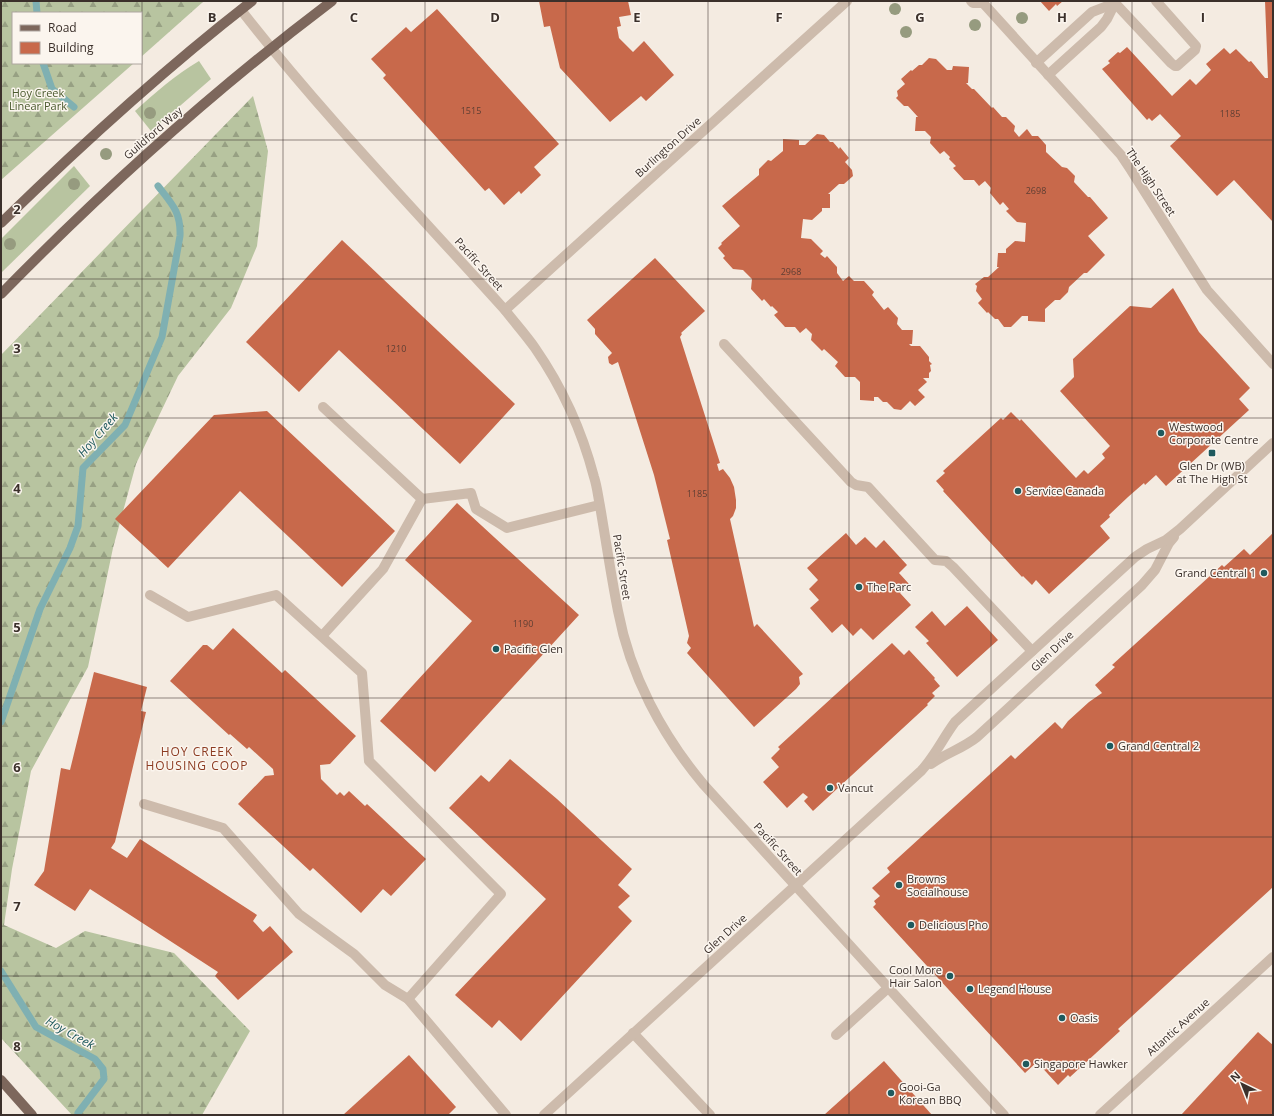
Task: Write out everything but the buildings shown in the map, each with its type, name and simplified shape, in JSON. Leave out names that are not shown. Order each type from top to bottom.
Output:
[{"type":"main road","points":[[1,223],[106,123],[202,40],[252,1]]},
{"type":"main road","name":"Guildford Way","points":[[1,294],[141,159],[270,48],[332,1]]},
{"type":"main road","points":[[1,1080],[32,1115]]},
{"type":"street","name":"Burlington Drive","points":[[505,310],[847,1]]},
{"type":"street","name":"The High Street","points":[[971,1],[973,3],[983,2],[1125,161],[1207,290],[1273,364]]},
{"type":"street","points":[[1115,3],[1171,63],[1177,66],[1195,50],[1196,46],[1156,1]]},
{"type":"street","points":[[1036,63],[1089,14],[1115,3]]},
{"type":"street","points":[[1048,76],[1101,27],[1115,3]]},
{"type":"street","name":"Pacific Street","points":[[240,10],[270,48],[334,121],[505,310],[535,348],[549,370],[576,423],[589,459],[594,477],[618,612],[625,641],[653,711],[671,742],[692,772],[1004,1115]]},
{"type":"street","points":[[724,344],[851,482],[856,485],[868,487],[935,560],[946,561],[953,567],[1032,651]]},
{"type":"street","points":[[323,407],[422,499],[471,493],[476,509],[508,528],[599,505]]},
{"type":"street","name":"Glen Drive","points":[[922,771],[933,757],[945,735],[956,722],[1130,562],[1143,552],[1166,540],[1180,529],[1273,443]]},
{"type":"street","points":[[322,636],[383,569],[422,499]]},
{"type":"street","name":"Glen Drive","points":[[544,1115],[922,771],[940,758],[963,747],[977,737],[1142,585],[1155,570],[1169,543],[1180,529]]},
{"type":"street","points":[[150,595],[188,617],[276,595],[362,672],[369,761],[500,894],[408,999]]},
{"type":"street","points":[[144,804],[223,828],[299,914],[354,954],[385,985],[408,999],[506,1115]]},
{"type":"street","name":"Atlantic Avenue","points":[[1100,1115],[1273,957]]},
{"type":"street","points":[[836,1035],[888,988]]},
{"type":"street","points":[[633,1033],[710,1115]]},
{"type":"green space","name":"Hoy Creek Linear Park","points":[[1,1],[204,1],[142,56],[142,12],[12,12],[12,64],[133,64],[1,180]]},
{"type":"green space","points":[[199,61],[211,79],[151,131],[135,111],[173,78]]},
{"type":"green space","points":[[253,96],[268,151],[257,246],[231,308],[178,376],[136,464],[113,548],[88,667],[31,771],[12,869],[4,925],[56,948],[85,931],[174,953],[250,1031],[202,1115],[72,1115],[1,1038],[1,355]]},
{"type":"green space","points":[[74,166],[90,186],[1,273],[1,239]]},
{"type":"waterway","name":"Hoy Creek","points":[[36,1],[37,12]]},
{"type":"waterway","name":"Hoy Creek","points":[[43,64],[52,89],[74,107]]},
{"type":"waterway","name":"Hoy Creek","points":[[1,722],[40,609],[70,548],[78,526],[83,468],[125,425],[162,337],[180,236],[180,228],[175,209],[158,186]]},
{"type":"waterway","name":"Hoy Creek","points":[[1,971],[36,1027],[95,1059],[103,1069],[104,1079],[78,1113]]},
{"type":"place","name":"Westwood Corporate Centre","points":[[1161,433]]},
{"type":"place","name":"Glen Dr (WB) at The High St","points":[[1212,453]]},
{"type":"place","name":"Service Canada","points":[[1018,491]]},
{"type":"place","name":"Grand Central 1","points":[[1264,573]]},
{"type":"place","name":"The Parc","points":[[859,587]]},
{"type":"place","name":"Pacific Glen","points":[[496,649]]},
{"type":"place","name":"Grand Central 2","points":[[1110,746]]},
{"type":"place","name":"Vancut","points":[[830,788]]},
{"type":"place","name":"Browns Socialhouse","points":[[899,885]]},
{"type":"place","name":"Delicious Pho","points":[[911,925]]},
{"type":"place","name":"Cool More Hair Salon","points":[[950,976]]},
{"type":"place","name":"Legend House","points":[[970,989]]},
{"type":"place","name":"Oasis","points":[[1062,1018]]},
{"type":"place","name":"Singapore Hawker","points":[[1026,1064]]},
{"type":"place","name":"Gooi-Ga Korean BBQ","points":[[891,1093]]},
{"type":"district","name":"HOY CREEK HOUSING COOP","points":[[197,759]]}]
